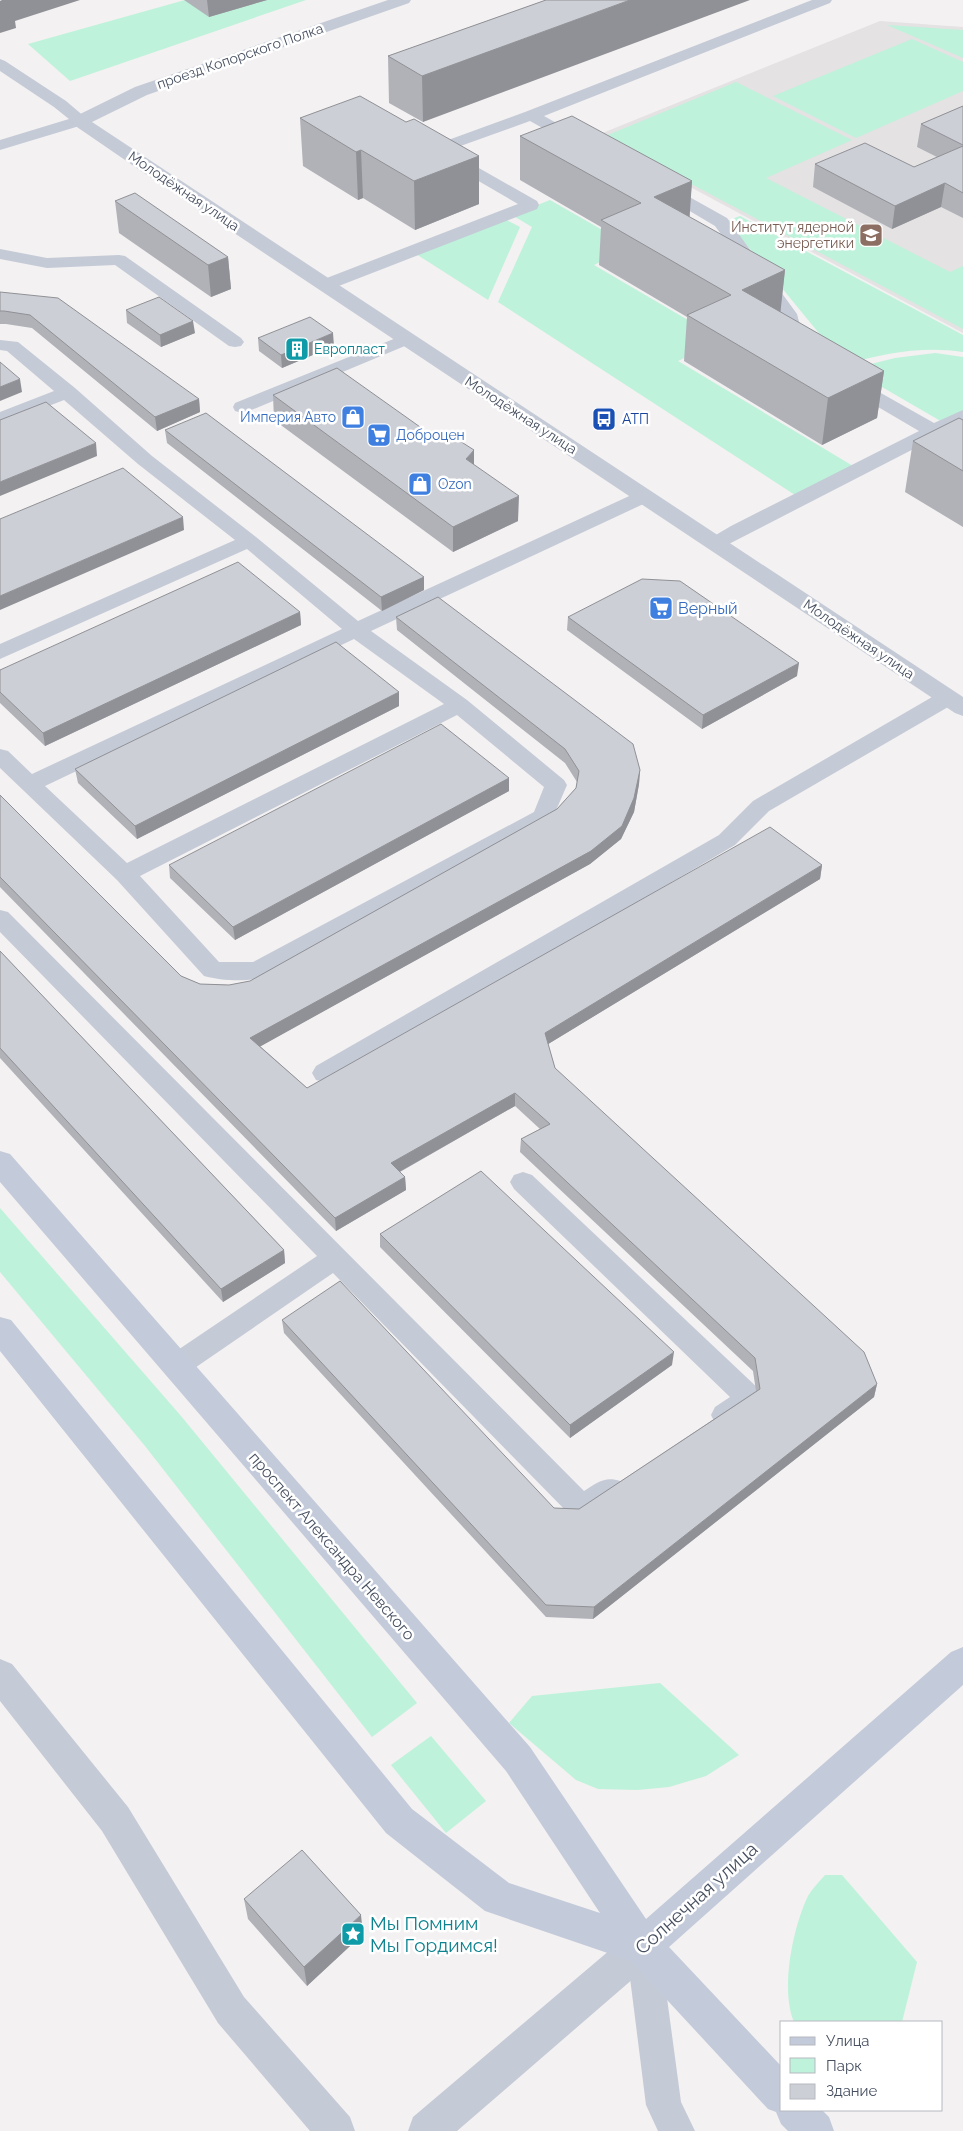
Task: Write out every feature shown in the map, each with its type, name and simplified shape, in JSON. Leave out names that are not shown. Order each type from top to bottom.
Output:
[{"type":"main road","name":"проспект Александра Невского","points":[[0,1162],[518,1759],[643,1946],[780,2094]]},
{"type":"main road","name":"проспект Александра Невского","points":[[0,1330],[399,1821],[498,1898],[643,1946]]},
{"type":"main road","name":"Солнечная улица","points":[[643,1946],[963,1662]]},
{"type":"main road","points":[[796,2111],[815,2131]]},
{"type":"street","name":"проезд Копорского Полка","points":[[80,121],[141,91],[403,0]]},
{"type":"street","name":"Молодёжная улица","points":[[80,121],[325,286],[716,543],[955,703]]},
{"type":"street","points":[[0,1675],[115,1819],[231,2010],[336,2131]]},
{"type":"street","name":"Солнечная улица","points":[[427,2131],[643,1946]]},
{"type":"lane","points":[[325,286],[531,205],[435,150],[531,115],[825,0]]},
{"type":"lane","points":[[0,64],[60,104],[80,121]]},
{"type":"lane","points":[[531,115],[592,149]]},
{"type":"lane","points":[[0,145],[80,121]]},
{"type":"lane","points":[[652,183],[722,222],[788,314],[796,343],[810,355]]},
{"type":"lane","points":[[0,254],[47,263],[119,260],[235,342]]},
{"type":"lane","points":[[242,407],[406,339]]},
{"type":"lane","points":[[0,345],[12,346],[68,392],[145,460],[249,541],[356,630],[459,705],[556,785],[543,817],[258,971],[213,970],[125,874],[0,756]]},
{"type":"lane","points":[[832,373],[963,448]]},
{"type":"lane","points":[[0,420],[68,392]]},
{"type":"lane","points":[[716,543],[738,530],[963,416]]},
{"type":"lane","points":[[127,467],[145,460]]},
{"type":"lane","points":[[30,784],[644,496]]},
{"type":"lane","points":[[0,652],[249,541]]},
{"type":"lane","points":[[325,1073],[727,840],[761,806],[955,703]]},
{"type":"lane","points":[[125,874],[459,705]]},
{"type":"lane","points":[[0,918],[582,1508],[630,1477]]},
{"type":"lane","points":[[523,1182],[751,1399],[703,1430]]},
{"type":"lane","points":[[176,1366],[335,1258]]},
{"type":"lane","points":[[643,1946],[664,2105],[678,2131]]},
{"type":"shaded area","name":"Институт ядерной энергетики","points":[[880,21],[963,27],[963,333],[595,136]]},
{"type":"green space","points":[[185,0],[306,0],[70,81],[28,44]]},
{"type":"green space","points":[[887,25],[963,30],[963,58]]},
{"type":"green space","points":[[912,39],[963,62],[963,91],[856,138],[773,96]]},
{"type":"green space","points":[[736,82],[852,140],[766,178],[950,272],[963,266],[963,329],[603,137]]},
{"type":"green space","points":[[550,200],[632,247],[594,265],[722,340],[678,361],[853,466],[795,495],[498,302],[532,227],[512,215]]},
{"type":"green space","points":[[740,216],[963,335],[963,352],[918,350],[888,354],[845,365],[727,221]]},
{"type":"green space","points":[[503,218],[520,227],[488,300],[416,254]]},
{"type":"green space","points":[[935,353],[963,357],[963,413],[944,423],[851,369],[895,358]]},
{"type":"green space","points":[[0,1208],[181,1416],[417,1703],[372,1737],[145,1446],[0,1272]]},
{"type":"green space","points":[[660,1683],[739,1755],[706,1776],[669,1787],[637,1790],[598,1789],[576,1780],[509,1723],[532,1696]]},
{"type":"green space","points":[[431,1736],[486,1801],[446,1833],[391,1765]]},
{"type":"green space","points":[[825,1875],[842,1875],[917,1962],[902,2021],[794,2021],[788,1993],[790,1959],[793,1941],[803,1909],[808,1896]]},
{"type":"building","points":[[546,0],[630,0],[422,76],[388,56]]},
{"type":"building","points":[[360,96],[406,122],[414,119],[479,156],[414,181],[361,150],[356,152],[300,118]]},
{"type":"building","points":[[963,106],[963,145],[921,124]]},
{"type":"building","points":[[572,116],[692,181],[654,197],[785,270],[742,290],[884,371],[828,398],[687,315],[731,295],[601,220],[641,203],[520,136]]},
{"type":"building","points":[[865,143],[914,167],[963,146],[963,193],[945,183],[895,206],[815,164]]},
{"type":"building","points":[[135,193],[228,257],[208,265],[115,201]]},
{"type":"building","points":[[0,292],[58,298],[199,399],[155,417],[30,315],[0,311]]},
{"type":"building","points":[[159,297],[193,321],[160,335],[126,310]]},
{"type":"building","points":[[310,317],[333,333],[281,355],[258,338]]},
{"type":"building","points":[[0,362],[20,379],[0,387]]},
{"type":"building","points":[[337,368],[437,439],[452,436],[474,450],[466,459],[519,496],[453,527],[273,395]]},
{"type":"building","points":[[46,402],[96,443],[0,482],[0,420]]},
{"type":"building","points":[[206,413],[424,577],[381,597],[165,430]]},
{"type":"building","points":[[959,418],[963,420],[963,471],[913,441]]},
{"type":"building","points":[[123,468],[183,517],[0,596],[0,519]]},
{"type":"building","points":[[238,562],[300,612],[43,733],[0,692],[0,670]]},
{"type":"building","points":[[642,579],[680,581],[799,663],[703,715],[568,617]]},
{"type":"building","points":[[438,597],[633,744],[640,770],[634,798],[622,826],[591,851],[250,1038],[307,1088],[770,827],[822,865],[545,1033],[555,1068],[864,1352],[877,1384],[594,1607],[546,1605],[282,1320],[340,1281],[554,1508],[579,1509],[760,1389],[755,1358],[521,1139],[550,1124],[515,1093],[391,1163],[405,1177],[335,1218],[0,877],[0,795],[181,976],[200,984],[229,985],[250,981],[557,809],[576,788],[579,771],[565,749],[396,617]]},
{"type":"building","points":[[336,642],[399,692],[135,826],[75,769]]},
{"type":"building","points":[[441,724],[509,778],[233,927],[169,865]]},
{"type":"building","points":[[0,951],[284,1250],[221,1289],[0,1048]]},
{"type":"building","points":[[481,1171],[674,1352],[570,1425],[380,1234]]},
{"type":"building","points":[[302,1850],[361,1915],[304,1967],[244,1899]]},
{"type":"place","name":"Институт ядерной энергетики","points":[[871,235]]},
{"type":"place","name":"Европласт","points":[[297,349]]},
{"type":"place","name":"Империя Авто","points":[[353,417]]},
{"type":"place","name":"АТП","points":[[604,419]]},
{"type":"place","name":"Доброцен","points":[[379,435]]},
{"type":"place","name":"Ozon","points":[[420,484]]},
{"type":"place","name":"Верный","points":[[661,608]]},
{"type":"place","name":"Мы Помним Мы Гордимся!","points":[[353,1934]]}]
